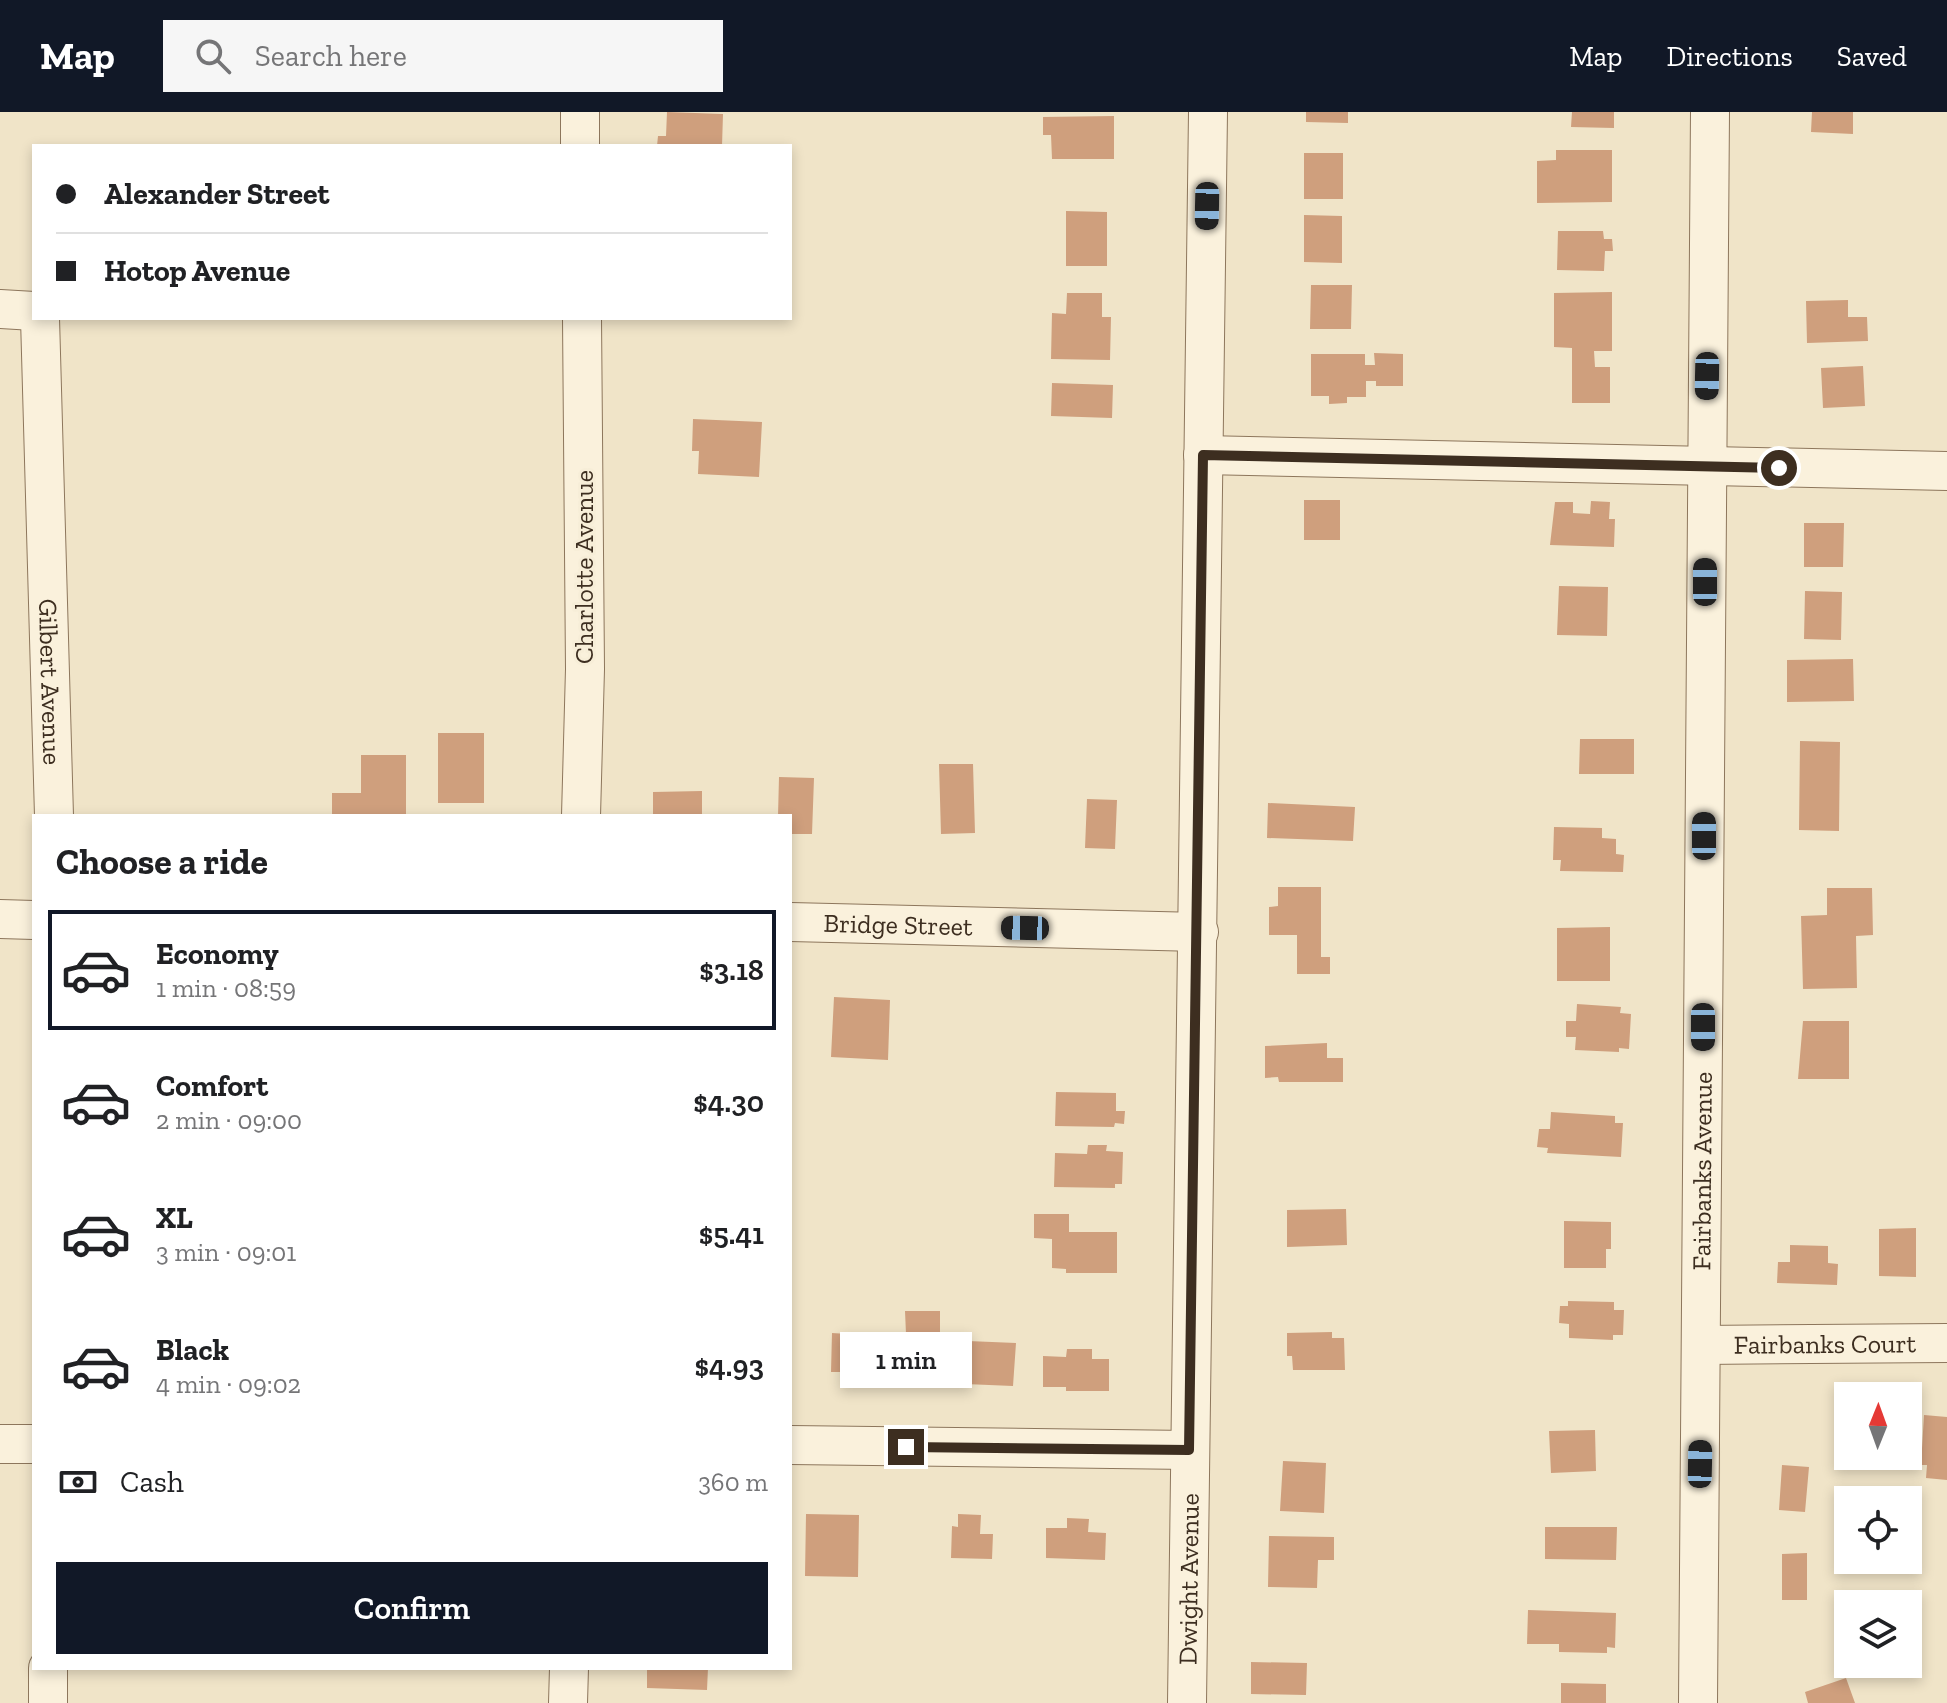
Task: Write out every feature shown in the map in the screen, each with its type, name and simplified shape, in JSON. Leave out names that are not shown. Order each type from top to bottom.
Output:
[{"type":"street","points":[[580,112],[580,144]]},
{"type":"street","name":"Dwight Avenue","points":[[1187,1703],[1208,112]]},
{"type":"street","name":"Fairbanks Avenue","points":[[1698,1703],[1710,112]]},
{"type":"street","points":[[0,309],[32,311]]},
{"type":"street","name":"Gilbert Avenue","points":[[40,320],[54,814]]},
{"type":"street","name":"Charlotte Avenue","points":[[581,814],[585,669],[582,320]]},
{"type":"street","points":[[1203,455],[1947,471]]},
{"type":"street","points":[[0,919],[32,920]]},
{"type":"street","name":"Bridge Street","points":[[792,922],[1199,932]]},
{"type":"street","name":"Fairbanks Court","points":[[1701,1345],[1947,1343]]},
{"type":"street","points":[[0,1444],[32,1444]]},
{"type":"street","points":[[792,1445],[1189,1450]]},
{"type":"street","points":[[48,1670],[48,1703]]},
{"type":"street","points":[[568,1703],[569,1670]]},
{"type":"building","points":[[667,112],[723,114],[722,144],[657,144],[658,136],[666,136]]},
{"type":"building","points":[[1306,112],[1348,112],[1348,123],[1306,122]]},
{"type":"building","points":[[1572,112],[1614,112],[1614,128],[1571,127]]},
{"type":"building","points":[[1812,112],[1853,112],[1853,134],[1811,132]]},
{"type":"building","points":[[1114,116],[1114,159],[1052,159],[1051,135],[1043,135],[1043,117]]},
{"type":"building","points":[[1556,150],[1612,150],[1612,202],[1537,203],[1537,161],[1556,160]]},
{"type":"building","points":[[1304,153],[1343,153],[1343,199],[1304,199]]},
{"type":"building","points":[[1066,211],[1107,212],[1107,266],[1066,266]]},
{"type":"building","points":[[1304,215],[1342,216],[1342,263],[1304,262]]},
{"type":"building","points":[[1558,231],[1603,231],[1604,239],[1612,239],[1613,251],[1605,251],[1604,271],[1557,270]]},
{"type":"building","points":[[1311,285],[1352,285],[1351,329],[1310,329]]},
{"type":"building","points":[[1612,292],[1612,351],[1594,351],[1595,367],[1610,367],[1610,403],[1572,403],[1572,348],[1554,347],[1554,293]]},
{"type":"building","points":[[1067,293],[1102,293],[1102,317],[1111,317],[1110,360],[1051,359],[1052,313],[1066,314]]},
{"type":"building","points":[[1848,300],[1848,317],[1867,317],[1868,341],[1807,343],[1806,301]]},
{"type":"building","points":[[1374,353],[1403,354],[1403,386],[1376,386],[1376,381],[1366,381],[1366,397],[1347,397],[1347,403],[1329,404],[1329,396],[1311,396],[1311,354],[1365,354],[1365,365],[1375,365]]},
{"type":"building","points":[[1863,366],[1865,406],[1823,408],[1821,368]]},
{"type":"building","points":[[1052,383],[1113,385],[1112,418],[1051,416]]},
{"type":"building","points":[[693,419],[762,422],[759,477],[698,474],[699,451],[692,451]]},
{"type":"building","points":[[1304,500],[1340,500],[1340,540],[1304,540]]},
{"type":"building","points":[[1591,501],[1610,502],[1609,519],[1615,519],[1614,547],[1550,545],[1555,502],[1573,502],[1573,513],[1590,514]]},
{"type":"building","points":[[1804,523],[1844,523],[1843,567],[1804,567]]},
{"type":"building","points":[[1559,586],[1608,587],[1607,636],[1557,635]]},
{"type":"building","points":[[1805,591],[1842,592],[1841,640],[1804,639]]},
{"type":"building","points":[[1853,659],[1854,701],[1787,702],[1787,660]]},
{"type":"building","points":[[438,733],[484,733],[484,803],[438,803]]},
{"type":"building","points":[[1580,739],[1634,739],[1634,774],[1579,774]]},
{"type":"building","points":[[1800,741],[1840,742],[1839,831],[1799,830]]},
{"type":"building","points":[[361,755],[406,755],[406,814],[332,814],[332,793],[361,793]]},
{"type":"building","points":[[939,764],[973,764],[975,833],[941,834]]},
{"type":"building","points":[[779,777],[814,778],[812,834],[792,834],[792,814],[778,814]]},
{"type":"building","points":[[702,791],[702,814],[653,814],[653,792]]},
{"type":"building","points":[[1087,799],[1117,800],[1115,849],[1085,848]]},
{"type":"building","points":[[1268,803],[1355,807],[1353,841],[1267,838]]},
{"type":"building","points":[[1554,827],[1602,828],[1602,838],[1616,839],[1616,854],[1624,855],[1623,872],[1560,871],[1561,860],[1553,860]]},
{"type":"building","points":[[1278,887],[1321,887],[1321,957],[1330,957],[1330,974],[1297,974],[1297,935],[1269,935],[1269,907],[1278,906]]},
{"type":"building","points":[[1827,888],[1872,888],[1873,935],[1856,936],[1857,988],[1803,989],[1801,916],[1827,915]]},
{"type":"building","points":[[1610,927],[1610,981],[1557,981],[1557,928]]},
{"type":"building","points":[[834,997],[890,1000],[888,1060],[831,1057]]},
{"type":"building","points":[[1577,1004],[1621,1007],[1620,1013],[1631,1014],[1629,1049],[1619,1048],[1619,1052],[1575,1050],[1576,1037],[1566,1037],[1566,1021],[1576,1021]]},
{"type":"building","points":[[1803,1021],[1849,1021],[1849,1079],[1798,1079]]},
{"type":"building","points":[[1327,1043],[1327,1058],[1343,1058],[1343,1082],[1279,1082],[1278,1077],[1265,1078],[1265,1046]]},
{"type":"building","points":[[1056,1092],[1116,1093],[1116,1111],[1125,1111],[1124,1124],[1115,1123],[1114,1127],[1055,1126]]},
{"type":"building","points":[[1551,1112],[1615,1116],[1615,1123],[1623,1123],[1621,1157],[1547,1153],[1548,1148],[1537,1147],[1539,1129],[1550,1129]]},
{"type":"building","points":[[1088,1145],[1107,1145],[1106,1151],[1123,1152],[1122,1184],[1115,1184],[1115,1188],[1054,1187],[1055,1153],[1087,1154]]},
{"type":"building","points":[[1346,1209],[1347,1245],[1287,1247],[1287,1210]]},
{"type":"building","points":[[1034,1214],[1069,1214],[1069,1232],[1117,1232],[1117,1273],[1066,1273],[1066,1269],[1052,1268],[1052,1239],[1034,1238]]},
{"type":"building","points":[[1564,1221],[1611,1222],[1611,1249],[1606,1249],[1606,1268],[1564,1268]]},
{"type":"building","points":[[1916,1228],[1916,1277],[1879,1276],[1879,1229]]},
{"type":"building","points":[[1790,1245],[1828,1246],[1828,1263],[1838,1264],[1837,1285],[1777,1283],[1778,1262],[1790,1262]]},
{"type":"building","points":[[1568,1301],[1614,1302],[1614,1310],[1624,1310],[1623,1335],[1613,1335],[1613,1340],[1569,1338],[1569,1324],[1559,1323],[1560,1306],[1568,1306]]},
{"type":"building","points":[[905,1311],[940,1311],[940,1380],[908,1380]]},
{"type":"building","points":[[1332,1332],[1332,1338],[1344,1338],[1345,1370],[1293,1370],[1292,1356],[1287,1356],[1287,1333]]},
{"type":"building","points":[[832,1333],[848,1334],[848,1339],[874,1339],[874,1379],[849,1379],[849,1372],[831,1372]]},
{"type":"building","points":[[968,1341],[1016,1343],[1013,1386],[965,1384]]},
{"type":"building","points":[[1067,1349],[1092,1349],[1092,1359],[1109,1359],[1109,1391],[1066,1391],[1066,1387],[1043,1387],[1043,1356],[1066,1357]]},
{"type":"building","points":[[1924,1415],[1947,1417],[1947,1480],[1926,1478],[1927,1465],[1922,1465]]},
{"type":"building","points":[[1595,1430],[1596,1471],[1551,1473],[1549,1431]]},
{"type":"building","points":[[1283,1461],[1326,1463],[1324,1513],[1280,1511]]},
{"type":"building","points":[[1782,1465],[1809,1467],[1805,1512],[1779,1510]]},
{"type":"building","points":[[806,1514],[859,1515],[858,1577],[805,1576]]},
{"type":"building","points":[[958,1514],[981,1515],[980,1534],[993,1534],[992,1559],[951,1558],[952,1526],[958,1527]]},
{"type":"building","points":[[1067,1518],[1089,1519],[1088,1532],[1106,1533],[1105,1560],[1046,1558],[1046,1528],[1067,1528]]},
{"type":"building","points":[[1545,1527],[1617,1527],[1616,1560],[1545,1559]]},
{"type":"building","points":[[1269,1536],[1334,1537],[1334,1560],[1318,1560],[1317,1588],[1268,1587]]},
{"type":"building","points":[[1807,1553],[1807,1600],[1782,1600],[1782,1554]]},
{"type":"building","points":[[1528,1610],[1616,1613],[1615,1648],[1607,1647],[1607,1653],[1559,1652],[1559,1644],[1527,1644]]},
{"type":"building","points":[[1251,1662],[1307,1663],[1306,1695],[1251,1694]]},
{"type":"building","points":[[647,1670],[708,1670],[707,1690],[647,1688]]},
{"type":"building","points":[[1846,1678],[1855,1703],[1808,1703],[1805,1692]]},
{"type":"building","points":[[1561,1683],[1606,1684],[1606,1703],[1561,1703]]},
{"type":"route","points":[[906,1447],[1189,1450],[1199,932],[1203,455],[1779,468]]}]
